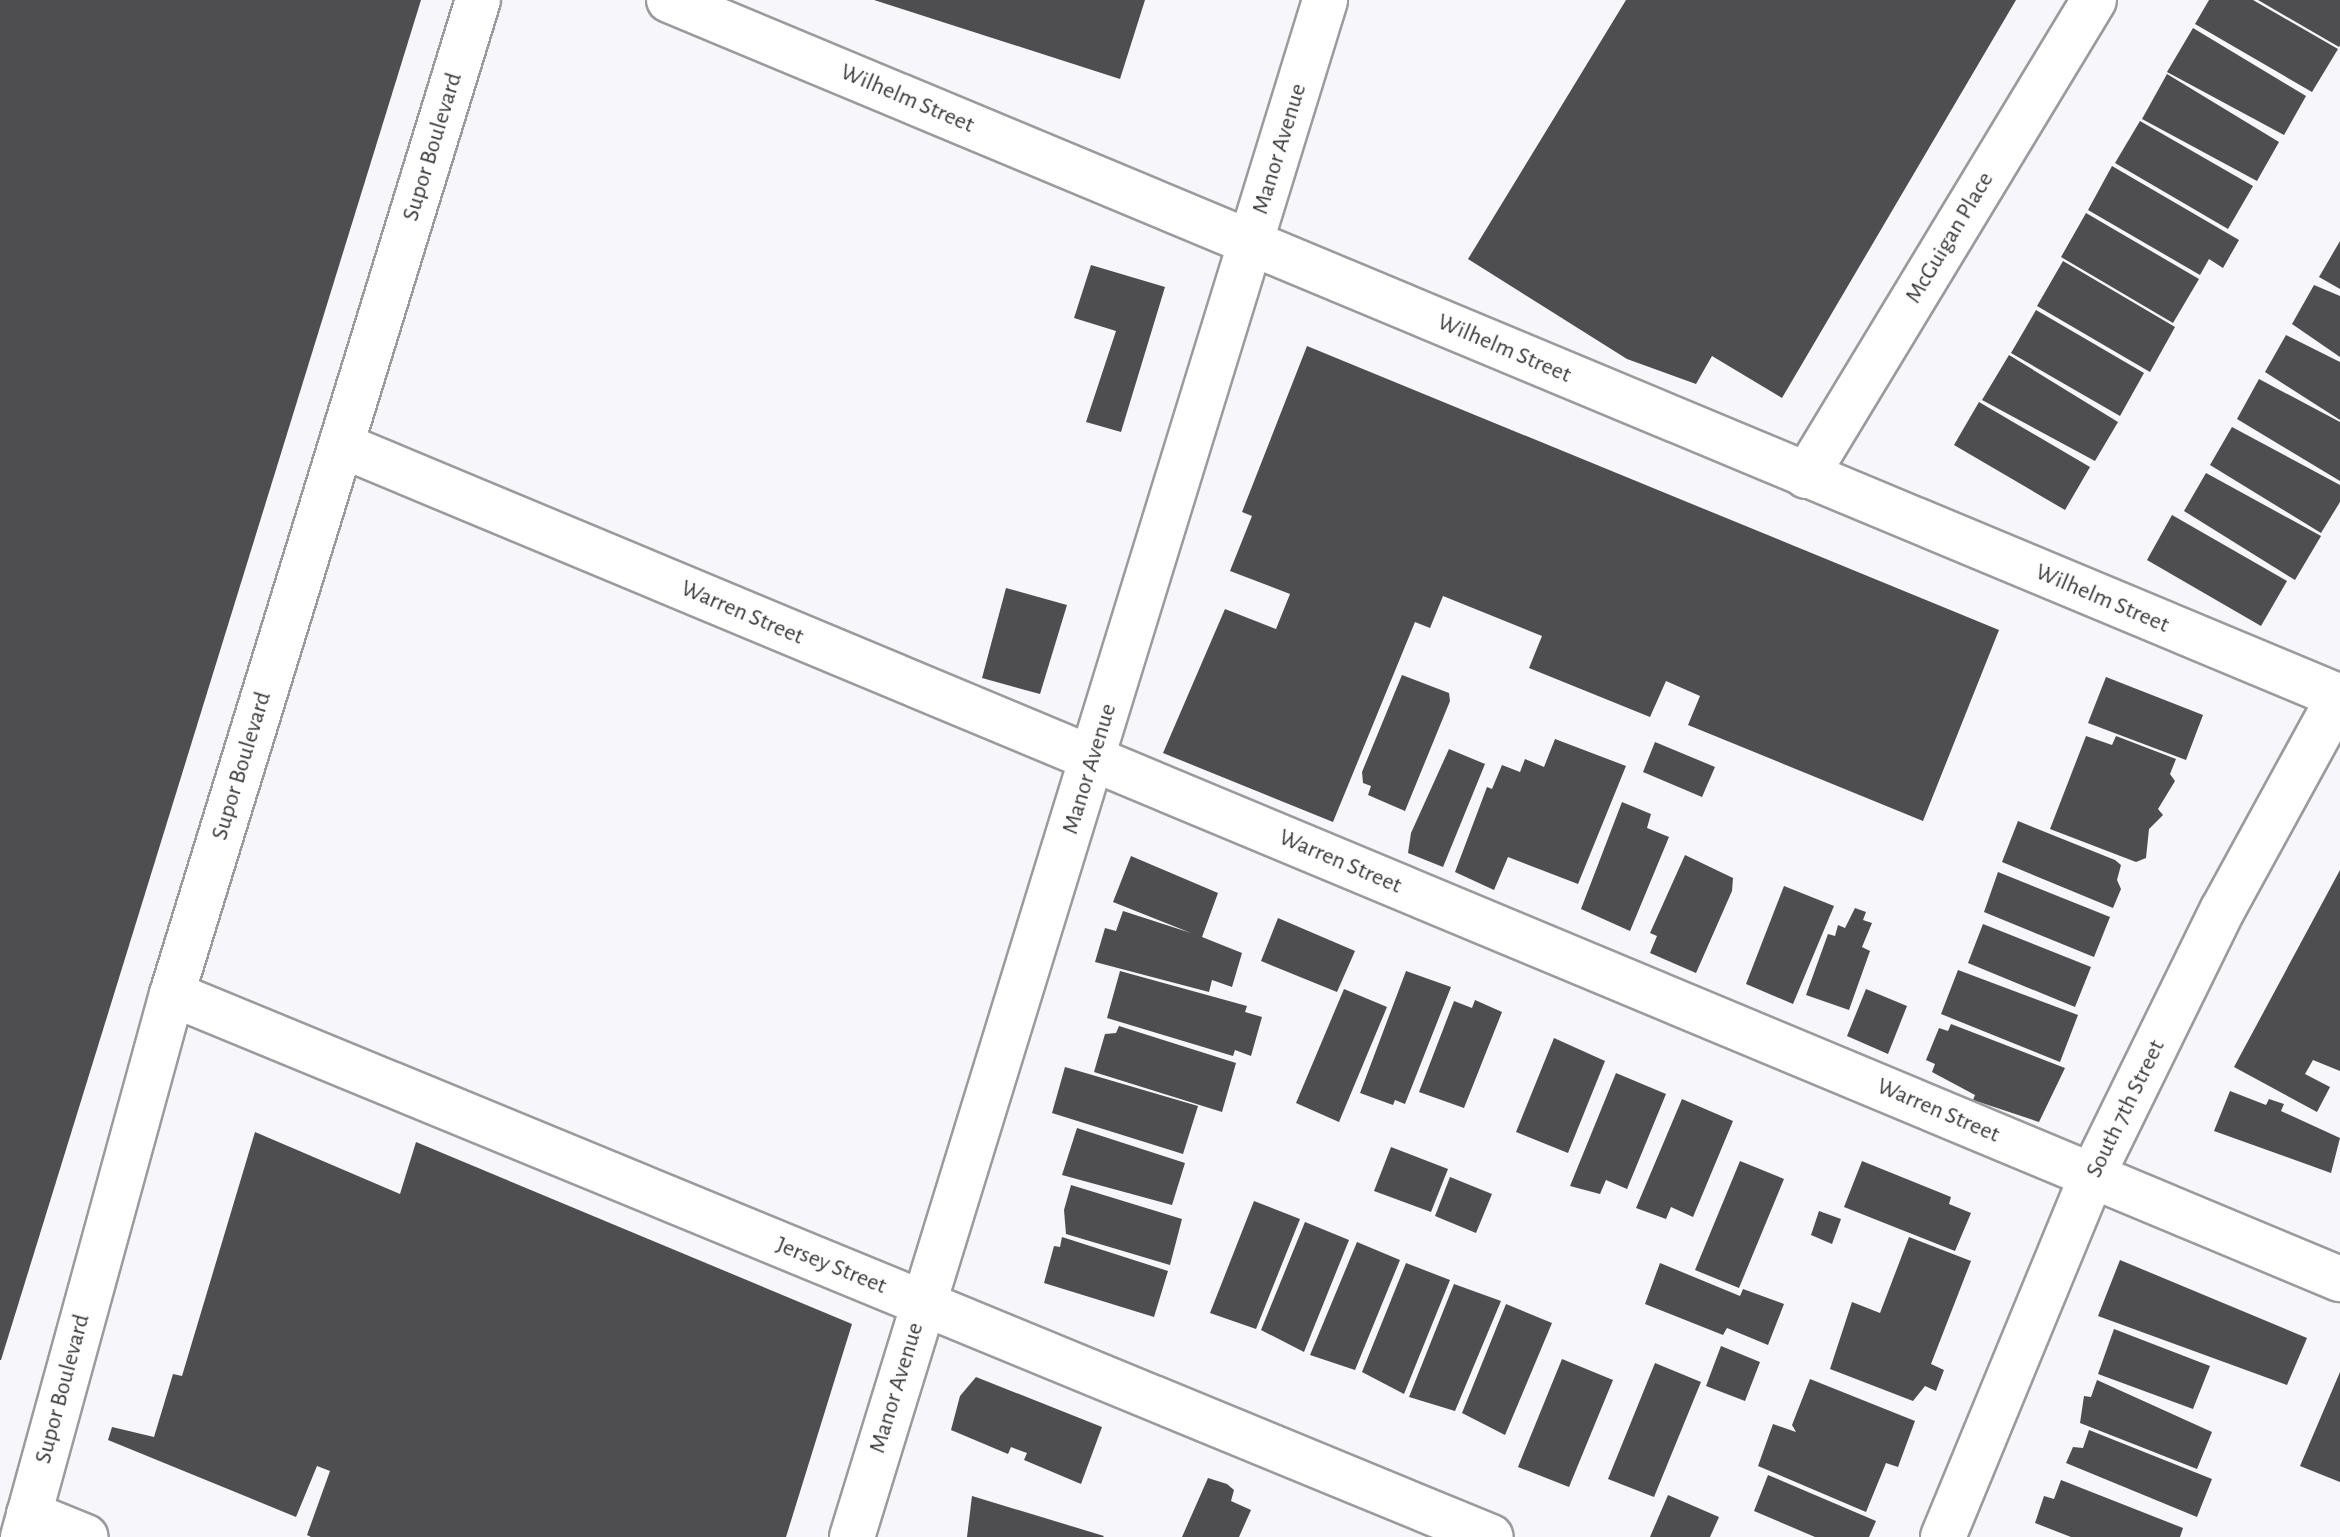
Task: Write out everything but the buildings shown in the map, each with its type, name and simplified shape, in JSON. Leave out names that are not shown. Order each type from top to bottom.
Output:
[{"type":"street","name":"Supor Boulevard","points":[[26,1525],[172,994],[478,0]]},
{"type":"street","name":"Wilhelm Street","points":[[669,0],[2340,696]]},
{"type":"street","name":"Manor Avenue","points":[[852,1537],[1325,0]]},
{"type":"street","name":"McGuigan Place","points":[[1806,476],[2094,0]]},
{"type":"street","name":"Warren Street","points":[[341,445],[2340,1279]]},
{"type":"street","name":"South 7th Street","points":[[1943,1537],[2092,1176],[2223,909],[2340,696]]},
{"type":"street","name":"Jersey Street","points":[[172,994],[1491,1537]]},
{"type":"street","points":[[26,1525],[86,1537]]}]
